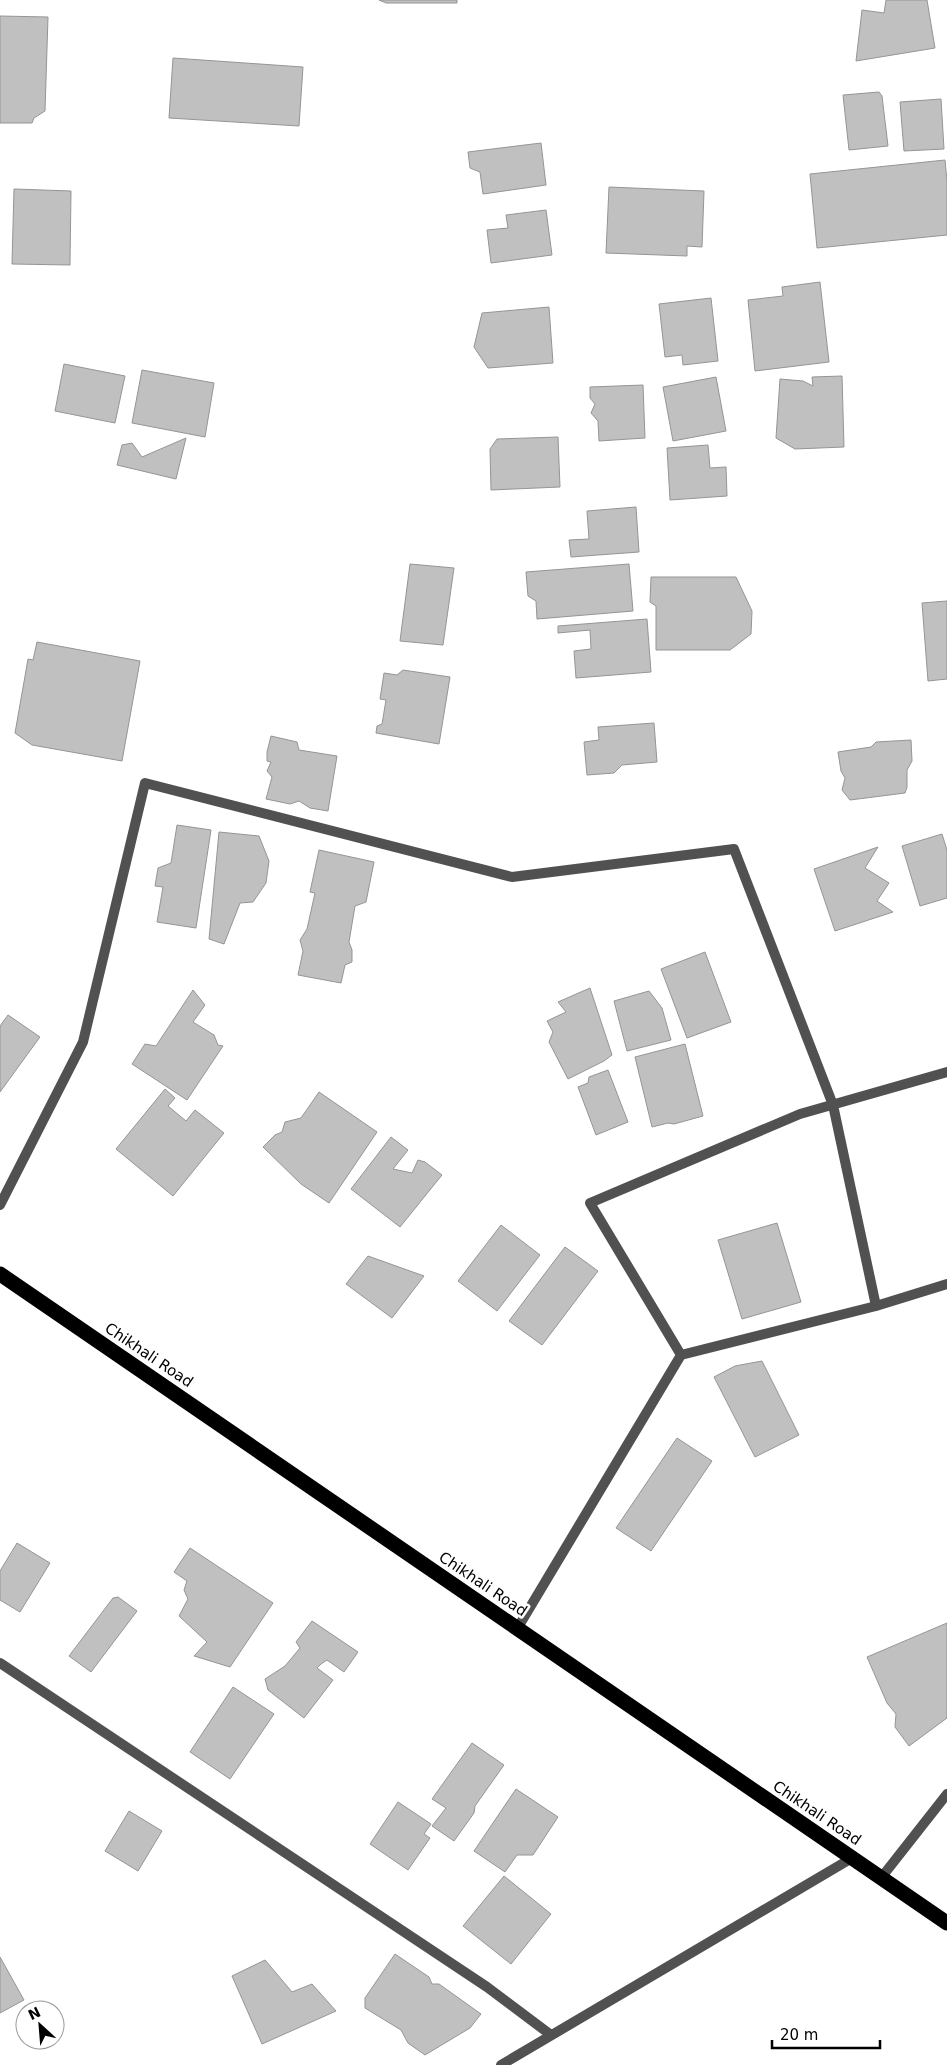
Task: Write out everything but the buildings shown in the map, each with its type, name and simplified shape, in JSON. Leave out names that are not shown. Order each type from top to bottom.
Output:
[{"type":"highway","name":"Chikhali Road","points":[[0,1274],[947,1923]]},
{"type":"street","points":[[0,1205],[83,1042],[145,783],[512,877],[734,849],[833,1105],[876,1306]]},
{"type":"street","points":[[682,1355],[590,1203],[800,1114],[947,1072]]},
{"type":"street","points":[[517,1629],[682,1355],[876,1306],[947,1284]]},
{"type":"street","points":[[0,1663],[486,1987],[551,2035]]},
{"type":"street","points":[[881,1878],[947,1794]]},
{"type":"street","points":[[501,2065],[852,1858]]}]
